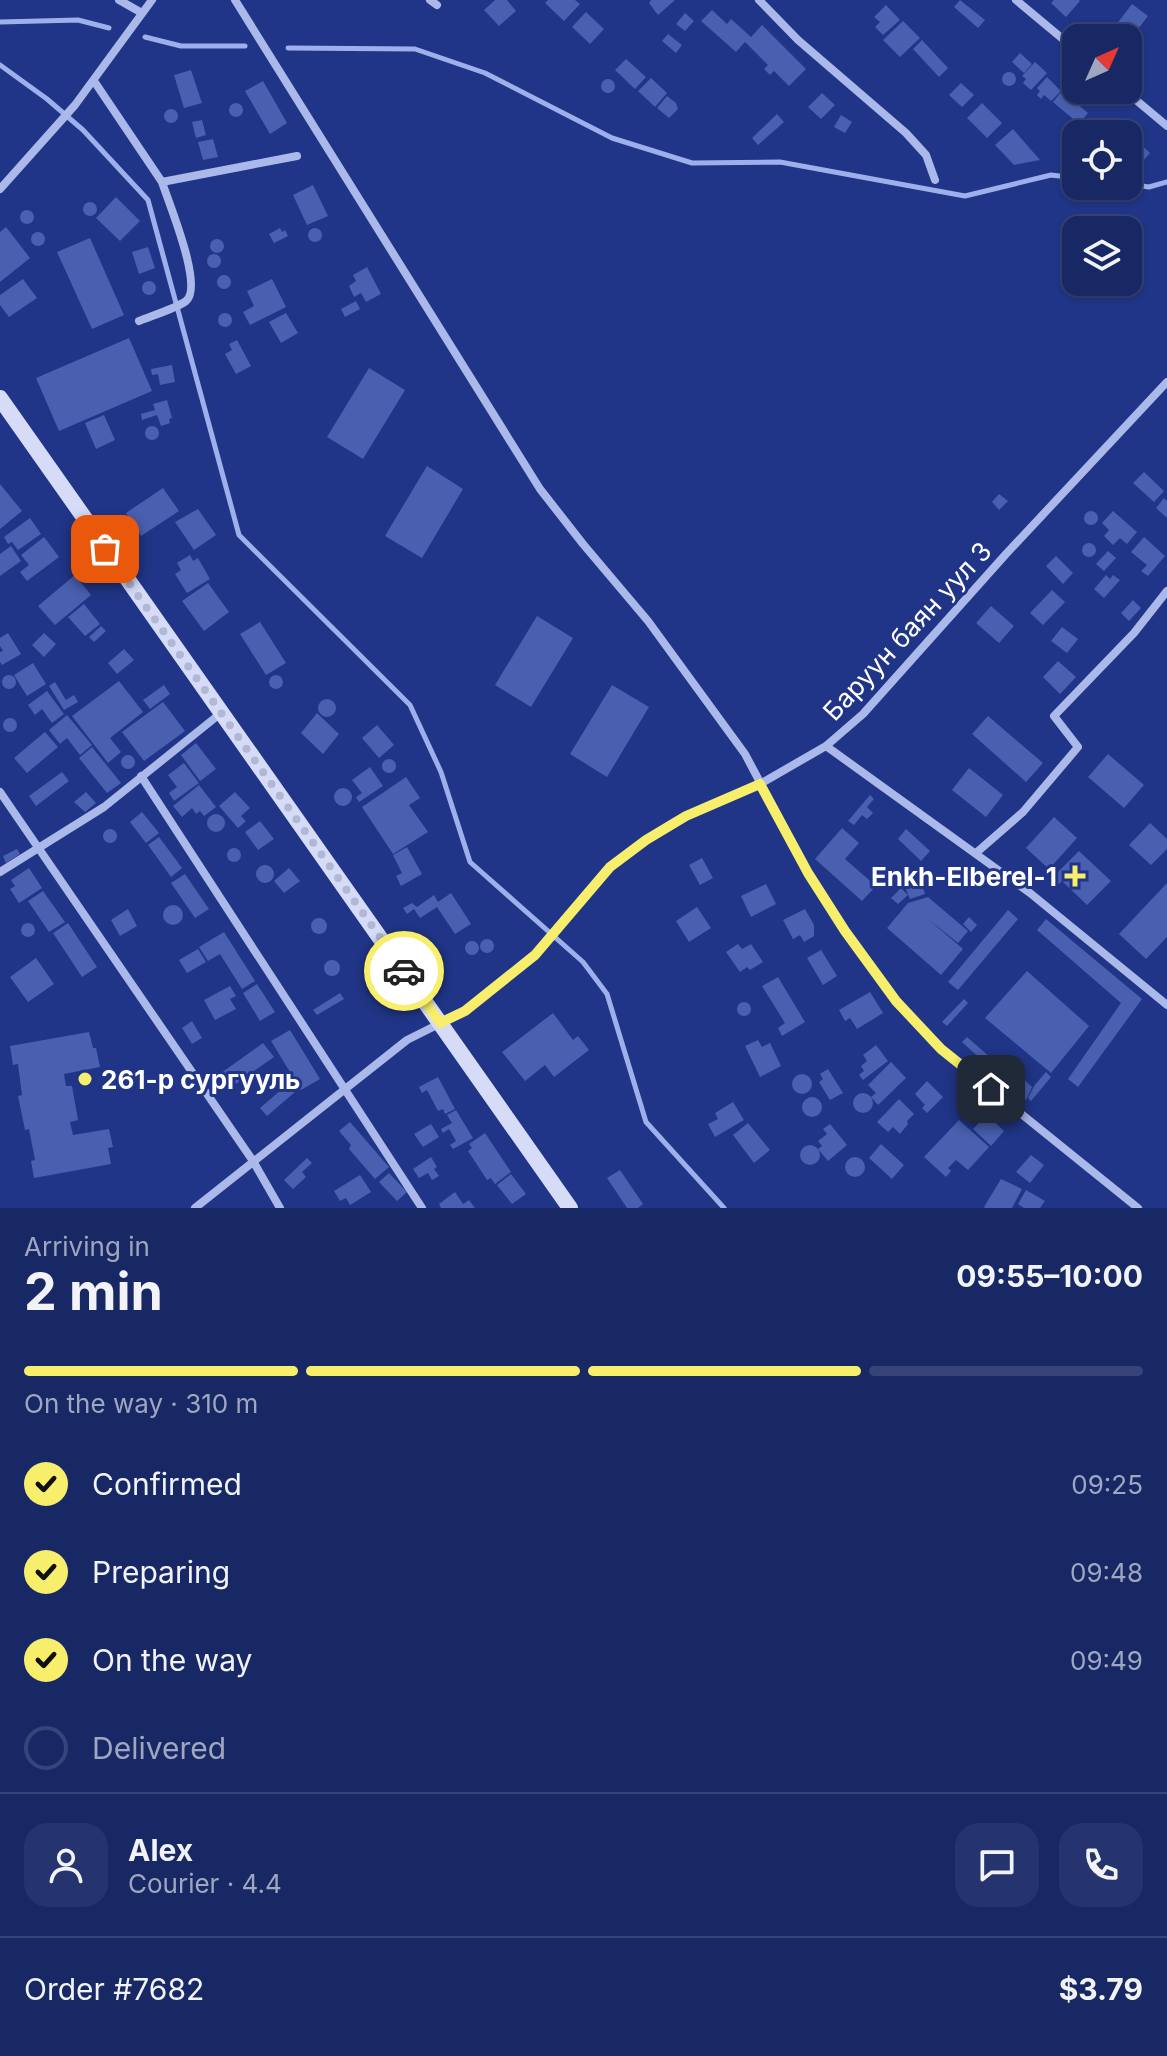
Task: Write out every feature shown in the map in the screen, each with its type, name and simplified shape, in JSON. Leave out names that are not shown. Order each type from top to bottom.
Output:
[{"type":"main road","points":[[0,398],[570,1208]]},
{"type":"street","points":[[119,0],[142,13]]},
{"type":"street","points":[[0,189],[75,105],[152,0]]},
{"type":"street","points":[[235,0],[540,489],[648,621],[745,754],[808,873],[896,1001],[941,1049],[1138,1208]]},
{"type":"street","points":[[759,0],[798,40],[906,133],[926,155],[935,180]]},
{"type":"street","points":[[1016,0],[1062,38]]},
{"type":"street","points":[[94,81],[162,182],[192,280],[192,294],[185,302],[139,321]]},
{"type":"street","points":[[1141,104],[1167,126]]},
{"type":"street","points":[[162,182],[297,156]]},
{"type":"street","name":"Баруун баян уул 3","points":[[195,1208],[407,1040],[465,1011],[535,955],[610,867],[646,840],[686,816],[760,784],[826,746],[863,714],[1006,554],[1167,382]]},
{"type":"street","points":[[976,853],[1023,812],[1078,747],[1054,716],[1134,633],[1167,591]]},
{"type":"street","points":[[0,872],[104,807],[222,713]]},
{"type":"street","points":[[826,746],[1030,893],[1167,1005]]},
{"type":"street","points":[[141,776],[422,1208]]},
{"type":"street","points":[[0,792],[253,1161],[280,1208]]},
{"type":"building","points":[[495,0],[507,0],[516,11],[499,26],[484,10]]},
{"type":"building","points":[[548,0],[575,0],[580,4],[564,21],[545,3]]},
{"type":"building","points":[[651,0],[675,0],[658,15],[649,3]]},
{"type":"building","points":[[960,0],[985,20],[978,28],[954,7]]},
{"type":"building","points":[[1054,0],[1080,1],[1066,17],[1051,3]]},
{"type":"building","points":[[1132,4],[1148,16],[1142,24],[1117,24]]},
{"type":"building","points":[[886,5],[900,20],[883,35],[875,27],[880,22],[874,17]]},
{"type":"building","points":[[712,10],[727,24],[731,19],[751,37],[762,25],[806,69],[789,86],[774,71],[770,75],[764,69],[768,65],[745,42],[736,52],[701,21]]},
{"type":"building","points":[[586,12],[604,29],[590,44],[572,27]]},
{"type":"building","points":[[685,13],[694,21],[685,31],[676,24]]},
{"type":"building","points":[[903,21],[920,38],[900,57],[883,40]]},
{"type":"building","points":[[668,34],[682,45],[676,53],[662,41]]},
{"type":"building","points":[[922,40],[948,68],[939,77],[913,49]]},
{"type":"building","points":[[1020,53],[1032,64],[1024,73],[1012,62]]},
{"type":"building","points":[[626,59],[646,77],[635,89],[615,70]]},
{"type":"building","points":[[1035,62],[1047,73],[1031,90],[1023,83],[1026,79],[1022,76]]},
{"type":"building","points":[[191,70],[202,103],[184,108],[174,75]]},
{"type":"building","points":[[1009,72],[1016,79],[1009,86],[1002,79]]},
{"type":"building","points":[[1047,77],[1061,91],[1051,101],[1044,95],[1041,99],[1037,95],[1040,91],[1037,88]]},
{"type":"building","points":[[651,78],[667,93],[655,107],[638,91]]},
{"type":"building","points":[[608,79],[615,86],[608,93],[601,86]]},
{"type":"building","points":[[263,81],[287,123],[270,134],[245,91]]},
{"type":"building","points":[[961,83],[974,95],[962,107],[949,95]]},
{"type":"building","points":[[1062,91],[1062,104],[1077,104],[1088,113],[1082,120],[1074,120],[1053,102]]},
{"type":"building","points":[[822,93],[835,105],[821,119],[808,107]]},
{"type":"building","points":[[667,96],[678,109],[669,118],[657,108]]},
{"type":"building","points":[[236,103],[243,110],[236,117],[229,110]]},
{"type":"building","points":[[982,103],[1002,123],[987,138],[967,118]]},
{"type":"building","points":[[171,109],[178,116],[171,123],[164,116]]},
{"type":"building","points":[[777,114],[784,122],[758,145],[752,138]]},
{"type":"building","points":[[841,115],[852,122],[845,133],[834,127]]},
{"type":"building","points":[[202,120],[206,135],[196,138],[192,122]]},
{"type":"building","points":[[1013,129],[1040,160],[1014,165],[995,145]]},
{"type":"building","points":[[213,139],[218,157],[203,160],[198,142]]},
{"type":"building","points":[[1142,146],[1150,153],[1142,162]]},
{"type":"building","points":[[313,185],[328,216],[307,225],[293,195]]},
{"type":"building","points":[[116,197],[140,221],[120,241],[96,218]]},
{"type":"building","points":[[90,202],[97,209],[90,216],[83,209]]},
{"type":"building","points":[[27,210],[34,217],[27,224],[20,217]]},
{"type":"building","points":[[6,227],[30,258],[0,282],[0,232]]},
{"type":"building","points":[[280,228],[288,236],[274,243],[269,234]]},
{"type":"building","points":[[315,228],[322,235],[315,242],[308,235]]},
{"type":"building","points":[[38,232],[45,239],[38,246],[31,239]]},
{"type":"building","points":[[90,238],[124,315],[92,329],[57,252]]},
{"type":"building","points":[[217,239],[224,246],[217,253],[210,246]]},
{"type":"building","points":[[148,247],[155,268],[139,274],[132,252]]},
{"type":"building","points":[[214,254],[221,261],[214,268],[207,261]]},
{"type":"building","points":[[367,267],[381,294],[366,302],[361,293],[354,297],[349,286],[356,281],[353,275]]},
{"type":"building","points":[[224,275],[231,282],[224,289],[217,282]]},
{"type":"building","points":[[23,279],[37,298],[9,317],[0,305],[0,295]]},
{"type":"building","points":[[272,279],[286,307],[250,325],[243,312],[254,306],[247,291]]},
{"type":"building","points":[[149,281],[156,288],[149,295],[142,288]]},
{"type":"building","points":[[356,301],[360,309],[345,317],[341,309]]},
{"type":"building","points":[[225,313],[232,320],[225,327],[218,320]]},
{"type":"building","points":[[286,313],[298,333],[281,343],[269,322]]},
{"type":"building","points":[[129,338],[152,391],[59,431],[36,378]]},
{"type":"building","points":[[237,340],[251,366],[236,374],[225,354],[232,350],[229,344]]},
{"type":"building","points":[[172,365],[175,382],[160,385],[158,374],[152,375],[151,369]]},
{"type":"building","points":[[369,368],[405,390],[363,459],[327,437]]},
{"type":"building","points":[[167,400],[172,418],[169,419],[170,423],[161,426],[157,415],[142,420],[141,414],[155,410],[153,404]]},
{"type":"building","points":[[104,415],[115,440],[96,449],[85,423]]},
{"type":"building","points":[[152,426],[159,433],[152,440],[145,433]]},
{"type":"building","points":[[427,466],[463,489],[422,558],[385,536]]},
{"type":"building","points":[[1144,472],[1164,491],[1154,502],[1133,483]]},
{"type":"building","points":[[0,484],[22,511],[0,529]]},
{"type":"building","points":[[163,488],[179,511],[141,536],[126,513]]},
{"type":"building","points":[[999,494],[1008,501],[999,510],[992,502]]},
{"type":"building","points":[[1164,498],[1167,501],[1167,518],[1156,508]]},
{"type":"building","points":[[198,509],[216,535],[194,550],[175,522]]},
{"type":"building","points":[[1091,511],[1098,518],[1091,525],[1084,518]]},
{"type":"building","points":[[1113,511],[1137,532],[1127,544],[1120,538],[1113,545],[1104,536],[1109,530],[1102,523]]},
{"type":"building","points":[[30,518],[41,534],[18,550],[12,542],[8,544],[4,537]]},
{"type":"building","points":[[44,537],[59,557],[27,581],[20,572],[29,565],[21,555]]},
{"type":"building","points":[[1144,537],[1165,556],[1148,576],[1141,571],[1147,565],[1131,552]]},
{"type":"building","points":[[1089,543],[1096,550],[1089,557],[1082,550]]},
{"type":"building","points":[[11,546],[21,561],[0,576],[0,554]]},
{"type":"building","points":[[1108,551],[1116,558],[1104,571],[1096,564]]},
{"type":"building","points":[[190,555],[193,561],[198,558],[210,579],[187,593],[175,574],[181,570],[177,563]]},
{"type":"building","points":[[1056,556],[1073,573],[1063,584],[1046,566]]},
{"type":"building","points":[[75,575],[91,595],[55,625],[38,606]]},
{"type":"building","points":[[1106,575],[1110,579],[1113,575],[1120,580],[1104,598],[1094,589]]},
{"type":"building","points":[[208,583],[229,612],[204,631],[182,601]]},
{"type":"building","points":[[1052,590],[1065,602],[1043,625],[1030,613]]},
{"type":"building","points":[[1133,600],[1141,608],[1129,621],[1121,613]]},
{"type":"building","points":[[84,604],[100,624],[85,636],[68,617]]},
{"type":"building","points":[[991,606],[1014,626],[999,643],[976,623]]},
{"type":"building","points":[[537,616],[573,638],[531,707],[495,685]]},
{"type":"building","points":[[260,622],[286,663],[266,675],[240,634]]},
{"type":"building","points":[[101,626],[106,631],[94,642],[89,637]]},
{"type":"building","points":[[1062,627],[1078,639],[1067,653],[1051,641]]},
{"type":"building","points":[[8,633],[21,654],[2,665],[0,638]]},
{"type":"building","points":[[44,633],[56,644],[44,657],[32,645]]},
{"type":"building","points":[[124,649],[134,660],[117,674],[108,663]]},
{"type":"building","points":[[1058,661],[1076,677],[1060,694],[1043,677]]},
{"type":"building","points":[[33,663],[46,684],[27,696],[14,675]]},
{"type":"building","points":[[9,675],[16,682],[9,689],[2,682]]},
{"type":"building","points":[[276,675],[283,682],[276,689],[269,682]]},
{"type":"building","points":[[119,681],[143,712],[110,738],[121,752],[108,763],[72,716]]},
{"type":"building","points":[[55,682],[66,700],[74,695],[78,702],[64,710],[49,686]]},
{"type":"building","points":[[164,685],[170,694],[150,709],[143,700]]},
{"type":"building","points":[[612,685],[649,707],[607,777],[570,754]]},
{"type":"building","points":[[47,691],[64,714],[52,723],[42,709],[35,715],[28,705]]},
{"type":"building","points":[[327,699],[336,708],[327,717],[318,708]]},
{"type":"building","points":[[163,702],[185,731],[144,761],[122,732]]},
{"type":"building","points":[[317,713],[339,734],[323,754],[301,733]]},
{"type":"building","points":[[67,715],[92,745],[80,755],[67,738],[60,744],[49,730]]},
{"type":"building","points":[[988,716],[1043,763],[1026,782],[972,734]]},
{"type":"building","points":[[10,718],[17,725],[10,732],[3,725]]},
{"type":"building","points":[[377,725],[394,745],[379,758],[362,738]]},
{"type":"building","points":[[45,732],[58,747],[27,773],[14,758]]},
{"type":"building","points":[[196,743],[216,769],[200,781],[181,755]]},
{"type":"building","points":[[92,747],[121,783],[107,793],[79,758]]},
{"type":"building","points":[[1108,754],[1144,785],[1124,808],[1088,777]]},
{"type":"building","points":[[128,755],[135,762],[128,769],[121,762]]},
{"type":"building","points":[[389,759],[396,766],[389,773],[382,766]]},
{"type":"building","points":[[184,763],[199,783],[174,801],[169,793],[177,787],[168,775]]},
{"type":"building","points":[[370,767],[383,786],[359,802],[356,797],[362,793],[352,780]]},
{"type":"building","points":[[969,768],[1003,795],[986,817],[952,790]]},
{"type":"building","points":[[62,772],[69,781],[36,806],[29,796]]},
{"type":"building","points":[[406,777],[420,798],[409,805],[428,832],[393,854],[362,807]]},
{"type":"building","points":[[199,785],[216,807],[204,816],[200,811],[196,814],[192,808],[182,817],[173,806]]},
{"type":"building","points":[[343,788],[352,797],[343,806],[334,797]]},
{"type":"building","points":[[86,792],[96,803],[85,812],[74,802]]},
{"type":"building","points":[[235,792],[250,808],[241,816],[246,821],[238,828],[219,806]]},
{"type":"building","points":[[870,795],[874,799],[867,807],[873,813],[867,819],[862,815],[854,825],[848,821]]},
{"type":"building","points":[[142,812],[159,833],[146,843],[130,822]]},
{"type":"building","points":[[216,814],[225,823],[216,832],[207,823]]},
{"type":"building","points":[[1054,817],[1077,838],[1049,869],[1026,848]]},
{"type":"building","points":[[260,821],[274,839],[258,850],[245,832]]},
{"type":"building","points":[[1150,823],[1167,839],[1167,849],[1151,865],[1129,845]]},
{"type":"building","points":[[842,828],[859,843],[845,859],[876,886],[862,901],[815,859]]},
{"type":"building","points":[[110,829],[117,836],[110,843],[103,836]]},
{"type":"building","points":[[906,829],[930,851],[921,861],[898,839]]},
{"type":"building","points":[[159,837],[182,868],[171,877],[148,845]]},
{"type":"building","points":[[407,847],[422,874],[401,886],[396,876],[402,873],[393,855]]},
{"type":"building","points":[[234,848],[241,855],[234,862],[227,855]]},
{"type":"building","points":[[17,849],[20,854],[6,863],[3,856]]},
{"type":"building","points":[[1079,851],[1111,881],[1087,905],[1062,881],[1059,884],[1052,878]]},
{"type":"building","points":[[702,858],[713,878],[700,885],[689,865]]},
{"type":"building","points":[[265,865],[274,874],[265,883],[256,874]]},
{"type":"building","points":[[29,868],[42,888],[19,903],[10,889],[15,886],[11,880]]},
{"type":"building","points":[[289,868],[300,881],[284,893],[274,881]]},
{"type":"building","points":[[185,874],[209,909],[195,918],[171,883]]},
{"type":"building","points":[[921,882],[925,894],[910,899],[905,887]]},
{"type":"building","points":[[1167,883],[1167,937],[1146,959],[1119,934]]},
{"type":"building","points":[[766,884],[776,904],[751,917],[741,896]]},
{"type":"building","points":[[901,888],[908,895],[898,904],[891,898]]},
{"type":"building","points":[[43,891],[65,922],[49,932],[28,901]]},
{"type":"building","points":[[451,893],[471,924],[455,934],[437,907],[420,918],[414,909],[407,914],[403,908],[412,903],[417,907],[434,895],[438,902]]},
{"type":"building","points":[[928,897],[968,931],[958,943],[928,919],[963,949],[941,975],[887,928],[908,903]]},
{"type":"building","points":[[173,905],[180,908],[183,915],[180,922],[173,925],[166,922],[163,915],[166,908]]},
{"type":"building","points":[[697,907],[711,928],[689,942],[676,921]]},
{"type":"building","points":[[128,909],[137,926],[120,936],[111,920]]},
{"type":"building","points":[[805,909],[814,925],[814,936],[804,942],[800,935],[793,939],[783,920]]},
{"type":"building","points":[[1008,910],[1018,919],[958,990],[948,982]]},
{"type":"building","points":[[969,917],[977,925],[971,932],[963,924]]},
{"type":"building","points":[[316,918],[322,918],[327,926],[325,932],[316,934],[311,929],[311,923]]},
{"type":"building","points":[[1046,919],[1142,999],[1078,1087],[1068,1079],[1121,1003],[1037,930]]},
{"type":"building","points":[[28,923],[35,930],[28,937],[21,930]]},
{"type":"building","points":[[68,923],[97,967],[82,977],[53,933]]},
{"type":"building","points":[[224,932],[255,981],[242,989],[220,954],[208,961],[199,947]]},
{"type":"building","points":[[487,939],[494,946],[487,953],[480,946]]},
{"type":"building","points":[[472,941],[479,948],[472,955],[465,948]]},
{"type":"building","points":[[738,944],[742,949],[751,944],[763,962],[740,972],[726,952]]},
{"type":"building","points":[[198,949],[206,962],[187,973],[179,960]]},
{"type":"building","points":[[821,950],[837,976],[823,985],[807,958]]},
{"type":"building","points":[[36,958],[54,984],[28,1002],[10,977]]},
{"type":"building","points":[[329,960],[335,960],[340,968],[338,974],[329,976],[324,971],[324,965]]},
{"type":"building","points":[[1027,971],[1089,1026],[1051,1073],[985,1018]]},
{"type":"building","points":[[778,977],[805,1022],[782,1036],[778,1028],[785,1023],[762,986]]},
{"type":"building","points":[[257,984],[275,1012],[260,1021],[243,993]]},
{"type":"building","points":[[230,986],[236,996],[230,999],[236,1009],[215,1020],[204,1000]]},
{"type":"building","points":[[870,992],[883,1013],[857,1029],[850,1018],[845,1021],[839,1010]]},
{"type":"building","points":[[340,993],[344,999],[317,1015],[313,1010]]},
{"type":"building","points":[[964,999],[968,1003],[947,1026],[942,1022]]},
{"type":"building","points":[[744,1002],[751,1009],[744,1016],[737,1009]]},
{"type":"building","points":[[553,1013],[573,1040],[578,1036],[589,1050],[554,1077],[545,1065],[525,1081],[502,1052]]},
{"type":"building","points":[[192,1021],[202,1038],[192,1044],[182,1028]]},
{"type":"building","points":[[290,1030],[320,1079],[301,1090],[271,1041]]},
{"type":"building","points":[[89,1032],[100,1067],[64,1074],[66,1086],[72,1086],[78,1120],[70,1122],[73,1135],[109,1129],[113,1147],[108,1148],[111,1164],[34,1178],[31,1161],[35,1160],[29,1129],[25,1130],[18,1096],[22,1095],[18,1064],[13,1065],[10,1046]]},
{"type":"building","points":[[967,1037],[991,1058],[986,1064],[962,1042]]},
{"type":"building","points":[[758,1040],[762,1047],[770,1043],[781,1066],[760,1077],[745,1046]]},
{"type":"building","points":[[263,1043],[274,1057],[227,1090],[217,1076]]},
{"type":"building","points":[[876,1045],[888,1061],[863,1080],[859,1075],[864,1071],[861,1066],[867,1061],[863,1055]]},
{"type":"building","points":[[891,1062],[906,1078],[878,1105],[871,1097],[876,1093],[868,1085]]},
{"type":"building","points":[[1009,1065],[1032,1087],[1026,1100],[1000,1075]]},
{"type":"building","points":[[828,1069],[843,1093],[830,1100],[819,1082],[823,1079],[820,1074]]},
{"type":"building","points":[[1046,1072],[1051,1077],[1031,1101],[1028,1098],[1034,1086]]},
{"type":"building","points":[[802,1074],[809,1077],[812,1084],[809,1091],[802,1094],[795,1091],[792,1084],[795,1077]]},
{"type":"building","points":[[438,1077],[455,1109],[445,1114],[443,1109],[438,1111],[427,1090],[422,1093],[419,1087]]},
{"type":"building","points":[[927,1081],[943,1097],[927,1113],[922,1108],[925,1105],[915,1094]]},
{"type":"building","points":[[288,1084],[295,1092],[267,1116],[260,1108]]},
{"type":"building","points":[[863,1093],[870,1096],[873,1103],[870,1110],[863,1113],[856,1110],[853,1103],[856,1096]]},
{"type":"building","points":[[812,1097],[819,1100],[822,1107],[819,1114],[812,1117],[805,1114],[802,1107],[805,1100]]},
{"type":"building","points":[[899,1099],[914,1114],[900,1134],[893,1127],[888,1132],[877,1122]]},
{"type":"building","points":[[733,1102],[744,1120],[715,1137],[708,1124],[718,1119],[715,1113]]},
{"type":"building","points":[[456,1110],[473,1138],[453,1149],[450,1145],[456,1141],[449,1129],[443,1133],[441,1129],[452,1123],[447,1115]]},
{"type":"building","points":[[987,1115],[1004,1131],[991,1146],[973,1129]]},
{"type":"building","points":[[959,1120],[989,1147],[968,1170],[956,1160],[948,1168],[951,1171],[946,1177],[924,1157]]},
{"type":"building","points":[[350,1122],[389,1167],[375,1179],[349,1149],[351,1145],[339,1131]]},
{"type":"building","points":[[748,1123],[770,1150],[754,1163],[733,1135]]},
{"type":"building","points":[[431,1124],[439,1137],[423,1147],[414,1134]]},
{"type":"building","points":[[830,1124],[847,1145],[828,1161],[818,1149],[822,1146],[818,1141],[827,1134],[823,1129]]},
{"type":"building","points":[[485,1133],[511,1172],[495,1184],[491,1178],[487,1180],[468,1151],[472,1148],[469,1144]]},
{"type":"building","points":[[881,1144],[904,1165],[892,1179],[869,1158]]},
{"type":"building","points":[[810,1145],[817,1148],[820,1155],[817,1162],[810,1165],[803,1162],[800,1155],[803,1148]]},
{"type":"building","points":[[1031,1155],[1044,1165],[1030,1183],[1016,1172]]},
{"type":"building","points":[[431,1157],[439,1176],[432,1180],[428,1173],[419,1178],[413,1169]]},
{"type":"building","points":[[855,1157],[862,1160],[865,1167],[862,1174],[855,1177],[848,1174],[845,1167],[848,1160]]},
{"type":"building","points":[[307,1158],[312,1163],[302,1172],[306,1177],[293,1189],[284,1180]]},
{"type":"building","points":[[620,1170],[643,1204],[638,1208],[627,1208],[607,1178]]},
{"type":"building","points":[[389,1173],[407,1192],[397,1201],[379,1182]]},
{"type":"building","points":[[511,1174],[526,1194],[512,1204],[497,1185]]},
{"type":"building","points":[[360,1175],[371,1192],[350,1205],[346,1198],[340,1201],[334,1191]]},
{"type":"building","points":[[1001,1179],[1022,1189],[1012,1208],[985,1208],[984,1207]]},
{"type":"building","points":[[1026,1190],[1045,1201],[1040,1208],[1024,1208],[1018,1204]]},
{"type":"building","points":[[455,1192],[463,1204],[469,1200],[475,1208],[441,1208],[439,1204]]},
{"type":"waterway","points":[[0,22],[78,20],[109,28]]},
{"type":"waterway","points":[[145,37],[181,46],[245,46]]},
{"type":"waterway","points":[[288,48],[415,49],[485,73],[612,138],[692,163],[780,162],[965,196],[1051,175],[1062,176]]},
{"type":"waterway","points":[[0,65],[83,130],[148,200],[239,535],[410,705],[441,772],[470,862],[583,962],[607,994],[646,1122],[724,1208]]},
{"type":"waterway","points":[[1142,186],[1167,182]]},
{"type":"way so far","points":[[105,549],[404,971]]},
{"type":"place","name":"Enkh-Elberel-1","points":[[1075,876]]},
{"type":"place","name":"261-р сургууль","points":[[85,1079]]},
{"type":"route","points":[[404,971],[440,1023],[465,1011],[535,955],[610,867],[686,816],[760,784],[808,873],[896,1001],[941,1049],[991,1089]]}]
